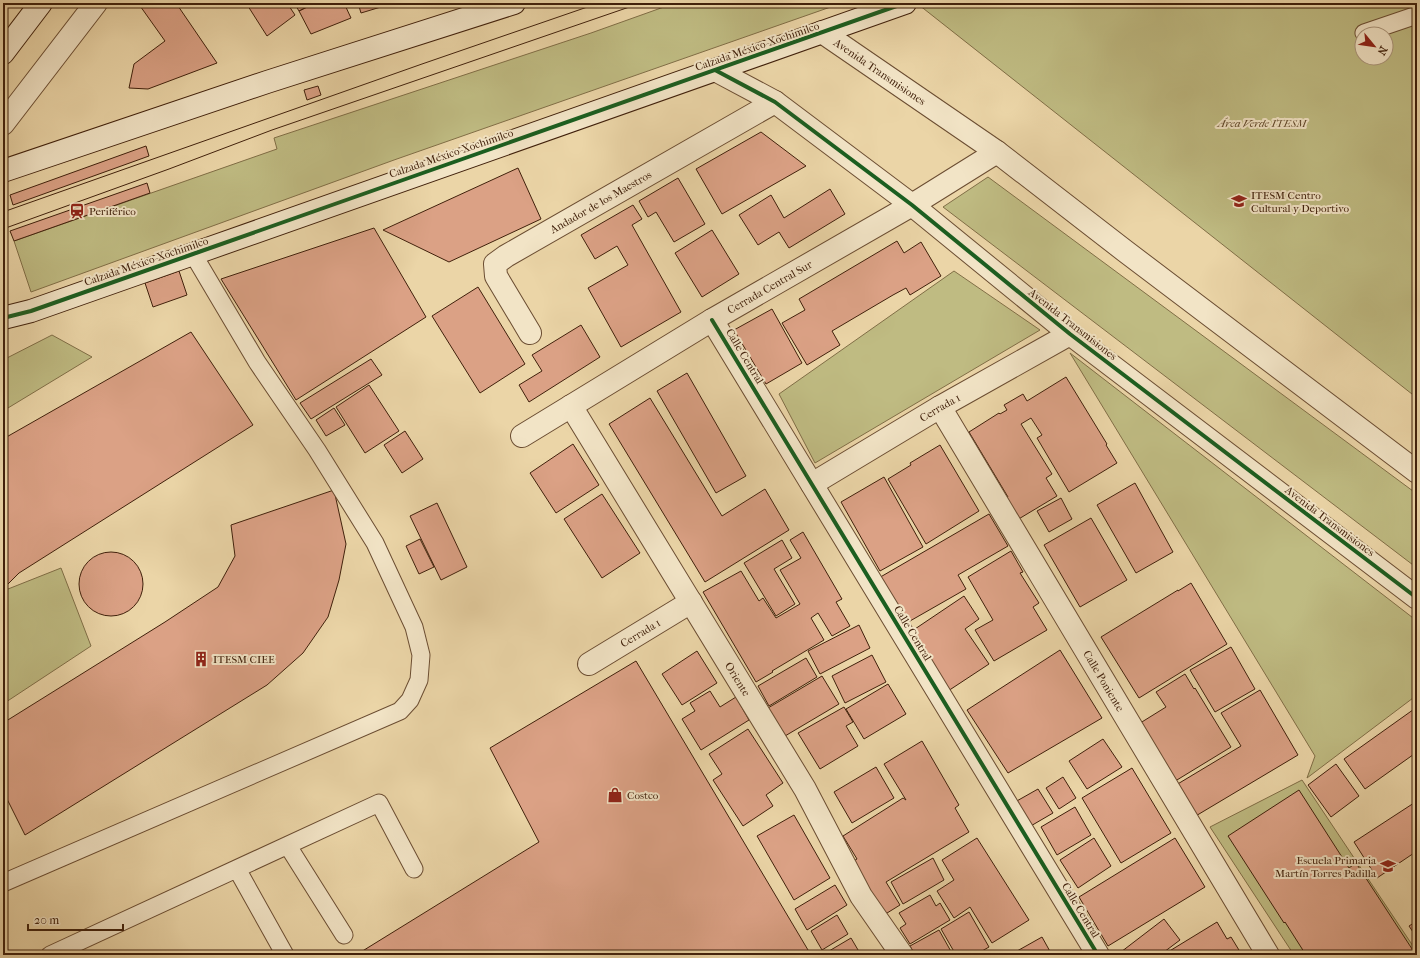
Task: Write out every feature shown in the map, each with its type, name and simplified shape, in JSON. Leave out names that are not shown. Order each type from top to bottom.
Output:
[{"type":"street","points":[[3,53],[41,3]]},
{"type":"street","points":[[3,124],[96,3]]},
{"type":"street","points":[[3,171],[267,82],[514,3]]},
{"type":"street","name":"Calzada México-Xochimilco","points":[[3,318],[31,311],[905,3]]},
{"type":"street","name":"Avenida Transmisiones","points":[[822,32],[997,152],[1417,472]]},
{"type":"street","name":"Avenida Transmisiones","points":[[715,70],[775,102],[912,205],[1070,334],[1417,598]]},
{"type":"street","name":"Andador de los Maestros","points":[[530,333],[496,276],[495,264],[506,256],[775,102]]},
{"type":"street","name":"Cerrada Central Sur","points":[[522,436],[712,320],[912,205],[997,152]]},
{"type":"street","name":"Calle Central","points":[[712,320],[1098,955]]},
{"type":"street","name":"Cerrada 1","points":[[812,484],[940,407],[1070,334]]},
{"type":"street","name":"Oriente","points":[[571,406],[805,789],[862,896],[902,955]]},
{"type":"street","name":"Calle Poniente","points":[[940,407],[1268,955]]},
{"type":"street","name":"Cerrada 1","points":[[589,664],[691,602]]},
{"type":"lane","points":[[1385,26],[1417,15]]},
{"type":"lane","points":[[3,883],[400,711],[410,700],[418,680],[421,655],[414,627],[376,543],[317,450],[258,362],[194,254]]},
{"type":"lane","points":[[50,955],[379,803],[414,869]]},
{"type":"lane","points":[[288,846],[344,935]]},
{"type":"lane","points":[[237,869],[285,955]]},
{"type":"green space","points":[[675,3],[842,3],[394,160],[31,292],[14,241],[277,149],[274,138],[591,33]]},
{"type":"green space","name":"Área Verde ITESM","points":[[923,3],[1417,3],[1417,398],[919,5]]},
{"type":"green space","points":[[988,177],[1417,494],[1417,568],[943,207]]},
{"type":"green space","points":[[954,271],[1040,330],[815,463],[779,394]]},
{"type":"green space","points":[[52,335],[92,357],[3,411],[3,360]]},
{"type":"green space","points":[[1070,353],[1417,621],[1417,695],[1307,778],[1315,756]]},
{"type":"green space","points":[[61,568],[91,646],[3,704],[3,591]]},
{"type":"green space","points":[[1302,780],[1417,952],[1417,955],[1294,955],[1210,827]]},
{"type":"building","points":[[138,3],[176,3],[217,63],[148,89],[129,88],[134,64],[165,41]]},
{"type":"building","points":[[246,3],[287,3],[295,15],[267,36]]},
{"type":"building","points":[[294,3],[315,3],[299,11]]},
{"type":"building","points":[[315,3],[344,3],[351,18],[311,34],[299,11]]},
{"type":"building","points":[[358,3],[394,3],[361,13]]},
{"type":"building","points":[[318,86],[321,95],[307,100],[304,90]]},
{"type":"building","points":[[761,132],[806,166],[722,214],[696,169]]},
{"type":"building","points":[[146,146],[149,156],[13,205],[10,195]]},
{"type":"building","points":[[518,168],[541,219],[449,262],[383,230]]},
{"type":"building","points":[[678,178],[705,224],[674,242],[656,212],[648,217],[639,201]]},
{"type":"building","points":[[147,183],[150,193],[14,241],[10,231]]},
{"type":"building","points":[[830,189],[845,214],[789,248],[779,232],[758,245],[739,215],[771,195],[784,218]]},
{"type":"building","points":[[633,205],[642,219],[632,225],[681,312],[621,347],[588,288],[628,265],[617,246],[595,259],[581,235]]},
{"type":"building","points":[[374,228],[426,317],[296,400],[221,279]]},
{"type":"building","points":[[712,230],[739,274],[702,297],[675,253]]},
{"type":"building","points":[[897,241],[904,253],[921,242],[941,276],[910,295],[906,288],[832,331],[840,345],[807,365],[782,323],[805,310],[799,299]]},
{"type":"building","points":[[179,271],[187,295],[153,307],[145,283]]},
{"type":"building","points":[[478,287],[525,364],[480,393],[432,316]]},
{"type":"building","points":[[772,309],[802,363],[766,384],[734,330]]},
{"type":"building","points":[[581,325],[600,357],[529,402],[519,385],[542,371],[532,355]]},
{"type":"building","points":[[191,332],[253,425],[19,573],[3,589],[3,439]]},
{"type":"building","points":[[371,359],[382,375],[311,419],[300,403]]},
{"type":"building","points":[[687,373],[746,476],[716,493],[657,391]]},
{"type":"building","points":[[1066,377],[1117,463],[1069,492],[1037,438],[1042,435],[1031,418],[1021,424],[1052,474],[1046,478],[1057,496],[1017,520],[1004,499],[1008,497],[969,432],[999,413],[1000,414],[1007,410],[1004,405],[1023,394],[1027,401]]},
{"type":"building","points":[[369,385],[399,431],[365,453],[336,407]]},
{"type":"building","points":[[650,398],[722,516],[765,489],[789,530],[705,582],[609,424]]},
{"type":"building","points":[[334,408],[345,425],[326,436],[316,420]]},
{"type":"building","points":[[405,431],[423,459],[402,473],[384,445]]},
{"type":"building","points":[[573,444],[599,485],[556,513],[530,473]]},
{"type":"building","points":[[940,445],[979,511],[926,544],[888,479],[911,465],[910,463]]},
{"type":"building","points":[[884,477],[923,547],[880,571],[841,502]]},
{"type":"building","points":[[1135,483],[1173,552],[1136,573],[1097,505]]},
{"type":"building","name":"ITESM CIEE","points":[[334,490],[346,544],[339,580],[328,617],[303,653],[267,685],[25,835],[3,791],[3,723],[165,622],[218,587],[235,556],[231,525]]},
{"type":"building","points":[[602,494],[640,553],[602,578],[564,519]]},
{"type":"building","points":[[1061,498],[1072,519],[1049,532],[1037,511]]},
{"type":"building","points":[[437,503],[467,567],[441,580],[410,516]]},
{"type":"building","points":[[989,514],[1008,546],[958,575],[966,589],[903,625],[877,579]]},
{"type":"building","points":[[1091,518],[1127,580],[1080,607],[1044,545]]},
{"type":"building","points":[[803,532],[842,599],[836,602],[850,626],[832,636],[818,613],[811,618],[824,640],[756,682],[703,592],[741,571],[759,601],[763,598],[776,618],[800,604],[780,570],[801,558],[790,540]]},
{"type":"building","points":[[420,539],[434,567],[419,574],[406,546]]},
{"type":"building","points":[[782,540],[792,558],[774,569],[795,604],[776,616],[744,563]]},
{"type":"building","points":[[1011,551],[1023,572],[1020,573],[1039,603],[1033,607],[1047,630],[994,661],[975,630],[993,620],[968,577]]},
{"type":"building","points":[[111,552],[129,558],[137,566],[143,584],[137,602],[129,610],[111,616],[93,610],[85,602],[79,584],[85,566],[93,558]]},
{"type":"building","points":[[1191,583],[1227,644],[1139,698],[1101,637]]},
{"type":"building","points":[[964,596],[979,619],[965,629],[989,664],[948,691],[909,633]]},
{"type":"building","points":[[859,625],[870,648],[820,674],[808,651]]},
{"type":"building","points":[[1231,647],[1255,689],[1215,712],[1190,670]]},
{"type":"building","points":[[1060,650],[1102,718],[1008,773],[967,710]]},
{"type":"building","points":[[697,651],[717,683],[682,705],[662,674]]},
{"type":"building","points":[[872,655],[886,682],[845,703],[832,676]]},
{"type":"building","points":[[806,658],[817,677],[769,706],[758,686]]},
{"type":"building","name":"Costco","points":[[636,661],[811,955],[356,955],[539,842],[490,748]]},
{"type":"building","points":[[1185,674],[1231,747],[1172,783],[1137,725],[1166,707],[1156,692]]},
{"type":"building","points":[[822,676],[839,704],[785,736],[768,708]]},
{"type":"building","points":[[888,684],[906,714],[864,739],[846,709]]},
{"type":"building","points":[[1260,690],[1298,755],[1194,817],[1176,785],[1241,746],[1221,713]]},
{"type":"building","points":[[710,691],[720,707],[736,697],[749,720],[701,750],[682,719],[695,711],[690,703]]},
{"type":"building","points":[[844,707],[853,722],[846,726],[858,746],[820,769],[798,733]]},
{"type":"building","points":[[1417,707],[1417,752],[1365,789],[1344,759]]},
{"type":"building","points":[[748,729],[783,783],[766,795],[773,806],[743,826],[713,780],[722,774],[709,754]]},
{"type":"building","points":[[1103,739],[1122,767],[1087,789],[1069,761]]},
{"type":"building","points":[[922,741],[959,805],[955,808],[969,832],[886,882],[900,905],[879,918],[850,863],[857,859],[843,836],[903,798],[906,800],[884,764]]},
{"type":"building","points":[[1336,764],[1359,796],[1331,817],[1308,785]]},
{"type":"building","points":[[876,767],[894,798],[852,823],[834,792]]},
{"type":"building","points":[[1132,768],[1171,833],[1121,863],[1082,798]]},
{"type":"building","points":[[1063,777],[1076,798],[1059,809],[1046,788]]},
{"type":"building","points":[[1038,789],[1053,813],[1029,827],[1015,802]]},
{"type":"building","points":[[1299,790],[1349,868],[1356,863],[1416,955],[1306,955],[1228,836]]},
{"type":"building","points":[[1417,801],[1417,851],[1377,878],[1354,842]]},
{"type":"building","points":[[1075,807],[1091,835],[1057,855],[1041,827]]},
{"type":"building","points":[[794,815],[830,878],[794,900],[757,836]]},
{"type":"building","points":[[977,838],[1029,920],[992,943],[970,907],[954,918],[937,891],[954,880],[942,860]]},
{"type":"building","points":[[1094,838],[1111,866],[1078,888],[1060,860]]},
{"type":"building","points":[[1175,838],[1205,887],[1108,946],[1079,897]]},
{"type":"building","points":[[933,858],[944,880],[903,904],[891,882]]},
{"type":"building","points":[[835,885],[847,905],[807,930],[795,909]]},
{"type":"building","points":[[930,895],[936,906],[940,903],[950,920],[910,944],[900,928],[906,924],[899,913]]},
{"type":"building","points":[[969,912],[989,947],[975,955],[956,955],[941,929]]},
{"type":"building","points":[[837,915],[848,934],[822,950],[811,931]]},
{"type":"building","points":[[1164,919],[1180,940],[1160,955],[1117,955]]},
{"type":"building","points":[[1417,921],[1417,938],[1409,926]]},
{"type":"building","points":[[1217,922],[1227,939],[1231,937],[1242,955],[1163,955]]},
{"type":"building","points":[[939,930],[953,955],[915,955],[910,946]]},
{"type":"building","points":[[1042,937],[1052,955],[1010,955]]},
{"type":"building","points":[[851,938],[861,955],[824,955],[824,954]]},
{"type":"tram line","points":[[3,212],[599,3]]},
{"type":"tram line","points":[[3,229],[272,130],[641,3]]},
{"type":"cycle path","points":[[3,318],[31,311],[905,3]]},
{"type":"cycle path","points":[[715,70],[775,102],[912,205],[1070,334],[1417,598]]},
{"type":"cycle path","points":[[712,320],[1098,955]]},
{"type":"place","name":"ITESM Centro Cultural y Deportivo","points":[[1239,201]]},
{"type":"place","name":"Periférico","points":[[77,211]]},
{"type":"place","name":"ITESM CIEE","points":[[201,659]]},
{"type":"place","name":"Costco","points":[[615,795]]},
{"type":"place","name":"Escuela Primaria Martín Torres Padilla","points":[[1388,866]]}]
